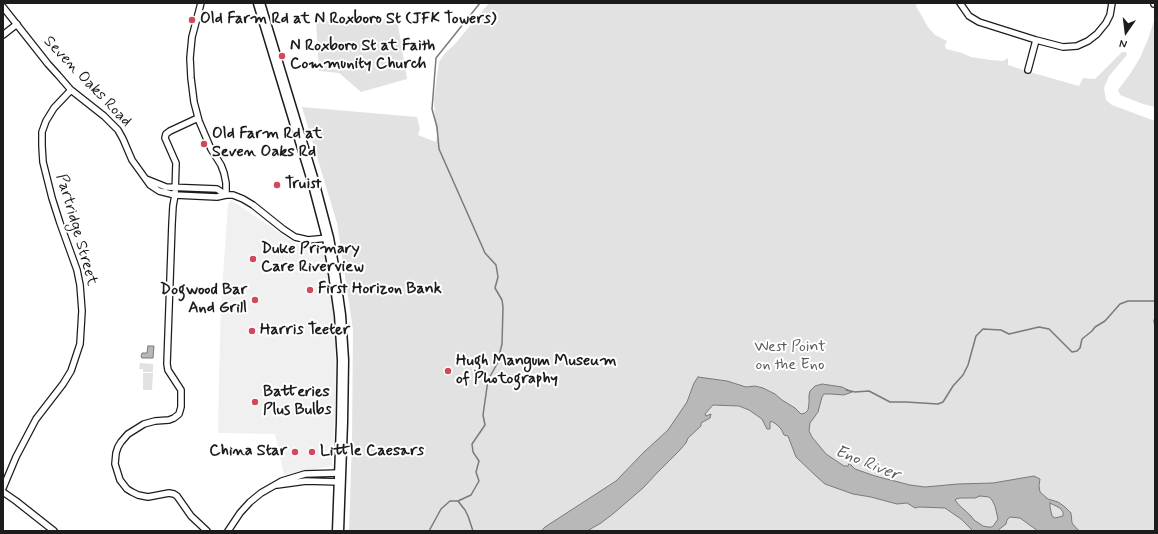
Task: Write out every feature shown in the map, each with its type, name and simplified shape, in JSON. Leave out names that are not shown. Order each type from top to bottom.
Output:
[{"type":"highway","points":[[259,3],[310,171],[328,238],[337,291],[343,360],[338,531]]},
{"type":"street","points":[[201,3],[194,27],[190,58],[194,102],[198,118],[211,149],[221,165],[226,178],[226,195]]},
{"type":"street","points":[[960,3],[969,16],[979,22],[1063,47],[1077,46],[1088,41],[1097,34],[1106,23],[1110,15],[1112,3]]},
{"type":"street","name":"Seven Oaks Road","points":[[3,7],[48,64],[71,90],[104,116],[118,130],[132,160],[146,179],[147,183],[159,191],[175,195],[217,197],[226,195]]},
{"type":"street","points":[[3,35],[17,24]]},
{"type":"street","points":[[1028,70],[1036,40]]},
{"type":"street","name":"Partridge Street","points":[[3,488],[16,457],[36,419],[71,371],[80,344],[82,311],[80,285],[77,270],[48,184],[43,162],[42,146],[42,132],[46,121],[54,108],[71,90]]},
{"type":"street","points":[[198,118],[166,134],[166,140],[176,163],[172,224],[167,364],[168,370],[181,390],[181,407],[179,414],[174,418],[144,424],[128,434],[118,447],[115,464],[117,475],[120,480],[132,492],[148,497],[170,493],[174,494],[191,516],[207,531]]},
{"type":"street","points":[[146,179],[161,185],[175,188],[217,189],[226,195],[238,197],[248,202],[295,237],[308,240],[328,238]]},
{"type":"street","points":[[228,531],[240,513],[250,502],[261,493],[289,478],[305,474],[340,477]]},
{"type":"street","points":[[3,492],[54,531]]},
{"type":"shaded area","points":[[231,200],[296,244],[320,246],[325,250],[335,328],[336,395],[332,466],[284,475],[275,434],[218,433],[221,303],[228,205]]},
{"type":"shaded area","points":[[148,346],[154,346],[153,358],[142,358],[142,353],[147,353]]},
{"type":"shaded area","points":[[698,377],[727,381],[746,387],[755,386],[763,388],[775,394],[801,414],[808,410],[810,391],[815,386],[822,384],[842,387],[852,392],[844,395],[824,394],[818,412],[810,423],[809,431],[826,454],[844,466],[848,466],[849,463],[855,469],[875,476],[910,485],[925,487],[993,483],[1034,476],[1040,479],[1040,492],[1048,499],[1058,502],[1065,507],[1071,513],[1072,523],[1080,531],[1038,531],[1020,518],[1010,517],[1006,524],[997,531],[973,531],[961,519],[945,508],[915,508],[907,503],[897,504],[853,494],[825,484],[817,477],[796,457],[788,436],[784,435],[776,424],[771,421],[770,429],[767,429],[762,419],[749,410],[739,406],[713,405],[705,414],[706,416],[711,414],[710,418],[701,423],[701,426],[688,438],[686,443],[679,451],[643,488],[601,523],[587,531],[541,531],[616,481],[668,430],[687,402],[694,383]],"holes":[[[980,496],[989,497],[995,506],[998,519],[992,527],[983,526],[974,520],[955,500]],[[1050,503],[1060,508],[1063,512],[1063,516],[1055,518],[1052,516]]]},
{"type":"green space","name":"West Point on the Eno","points":[[489,3],[917,3],[916,6],[928,27],[935,35],[947,41],[945,45],[946,49],[971,57],[991,60],[1003,61],[1008,58],[1008,65],[1079,86],[1083,78],[1095,79],[1122,52],[1126,52],[1127,55],[1109,76],[1104,88],[1106,100],[1112,105],[1155,121],[1155,531],[349,531],[353,330],[337,223],[302,107],[417,117],[420,129],[418,135],[436,142],[437,135],[434,98],[439,62],[445,53],[454,45]]},
{"type":"green space","points":[[1155,18],[1155,107],[1120,95],[1118,90],[1140,58]]},
{"type":"green space","points":[[397,19],[407,79],[361,92],[339,73],[319,71],[316,21]]},
{"type":"green space","points":[[140,363],[153,364],[153,372],[143,372],[143,369],[139,369]]},
{"type":"green space","points":[[143,373],[153,373],[152,390],[143,390]]},
{"type":"waterway","points":[[429,531],[441,509],[450,501],[458,501],[471,495],[479,481],[476,472],[479,461],[473,452],[472,444],[485,425],[483,415],[488,380],[497,364],[502,344],[503,307],[502,300],[495,288],[498,277],[496,265],[485,253],[439,149],[437,127],[432,109],[436,58],[480,3]]},
{"type":"waterway","points":[[846,390],[855,392],[869,391],[890,402],[938,404],[943,402],[953,386],[963,375],[968,365],[976,336],[983,329],[1001,330],[1009,334],[1039,327],[1049,329],[1072,352],[1077,351],[1080,348],[1082,339],[1095,327],[1105,321],[1120,304],[1128,301],[1155,301]]},
{"type":"waterway","points":[[1155,318],[1155,325]]},
{"type":"waterway","points":[[458,501],[465,510],[473,531]]},
{"type":"place","name":"Old Farm Rd at N Roxboro St (JFK Towers)","points":[[192,20]]},
{"type":"place","name":"N Roxboro St at Faith Community Church","points":[[282,56]]},
{"type":"place","name":"Old Farm Rd at Seven Oaks Rd","points":[[204,144]]},
{"type":"place","name":"Truist","points":[[277,185]]},
{"type":"place","name":"Duke Primary Care Riverview","points":[[253,259]]},
{"type":"place","name":"First Horizon Bank","points":[[310,290]]},
{"type":"place","name":"Dogwood Bar And Grill","points":[[255,300]]},
{"type":"place","name":"Harris Teeter","points":[[252,331]]},
{"type":"place","name":"Hugh Mangum Museum of Photography","points":[[448,371]]},
{"type":"place","name":"Batteries Plus Bulbs","points":[[255,402]]},
{"type":"place","name":"China Star","points":[[295,452]]},
{"type":"place","name":"Little Caesars","points":[[312,452]]},
{"type":"water label","name":"Eno River","points":[[867,464]]}]
